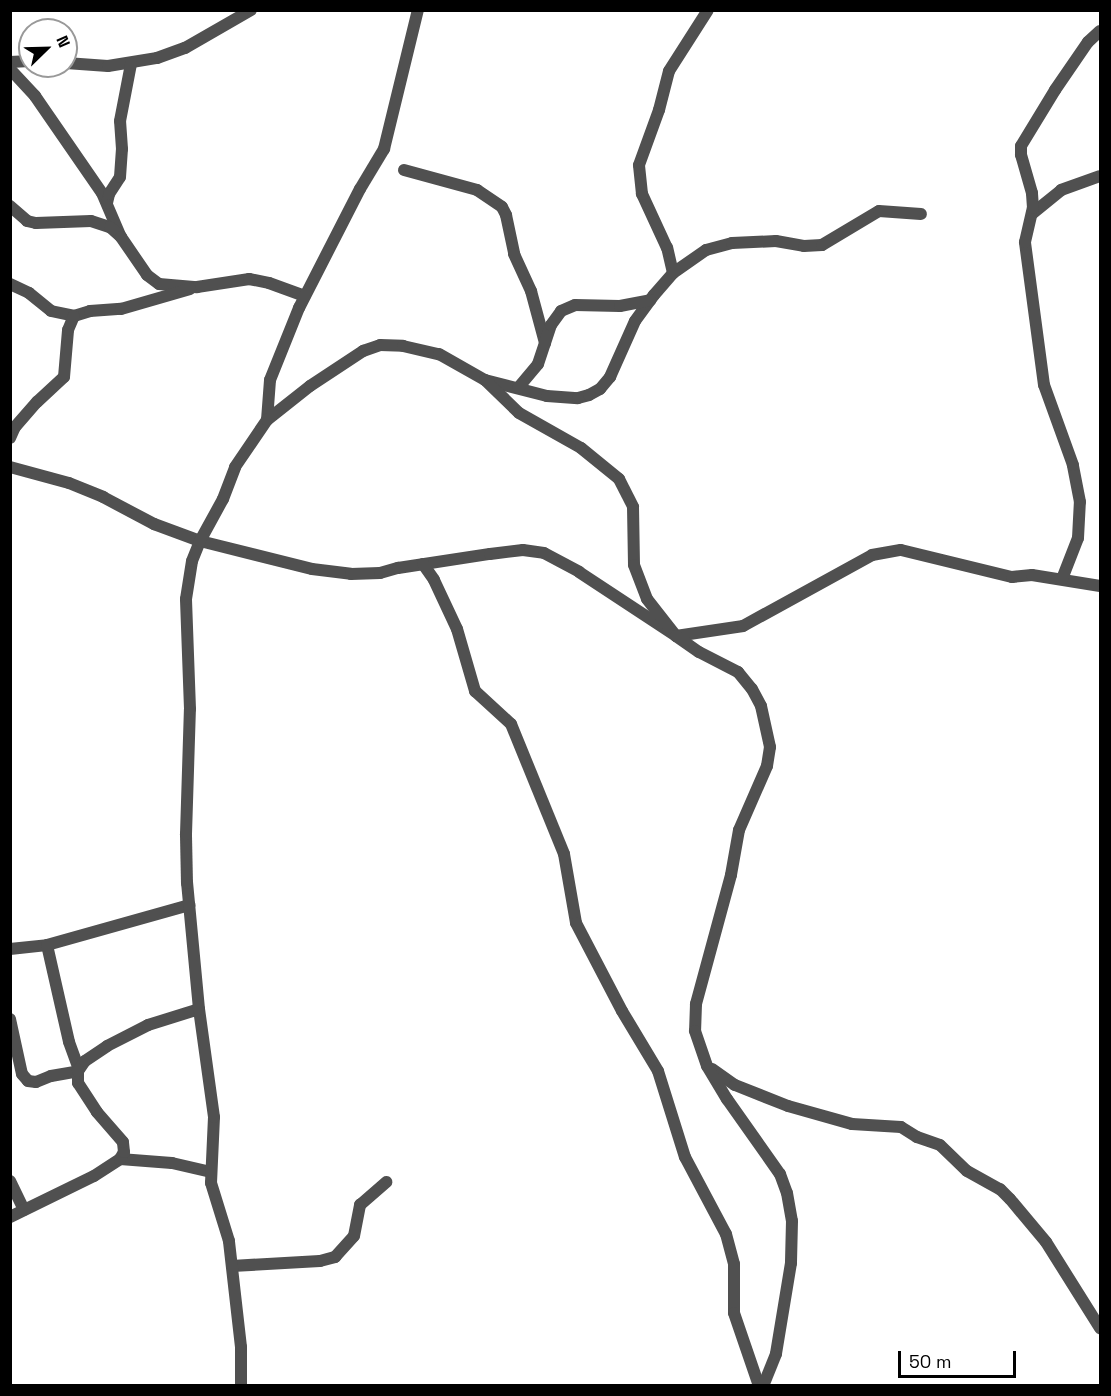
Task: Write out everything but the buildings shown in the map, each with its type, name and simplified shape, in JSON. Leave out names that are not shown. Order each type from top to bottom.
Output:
[{"type":"street","points":[[78,64],[108,66],[131,64],[185,48],[251,10]]},
{"type":"street","points":[[267,420],[270,380],[305,296],[360,189],[384,149],[418,10]]},
{"type":"street","points":[[673,273],[667,248],[642,194],[639,165],[659,110],[669,71],[708,10]]},
{"type":"street","points":[[1062,579],[1078,538],[1080,502],[1073,465],[1044,385],[1025,242],[1033,213],[1032,193],[1021,155],[1021,146],[1088,42],[1101,31]]},
{"type":"street","points":[[107,203],[109,194],[120,177],[122,149],[120,121],[131,64]]},
{"type":"street","points":[[10,69],[50,115],[107,203],[122,239]]},
{"type":"street","points":[[404,170],[477,190],[488,195],[502,207],[514,254],[531,291],[546,343]]},
{"type":"street","points":[[1033,213],[1060,190],[1101,176]]},
{"type":"street","points":[[10,206],[27,221],[91,221],[110,227],[122,239],[147,275],[159,284],[197,287]]},
{"type":"street","points":[[484,380],[547,396],[578,398],[600,390],[610,377],[635,321],[650,300],[673,273],[706,250],[732,243],[776,241],[804,246],[822,245],[879,212],[921,214]]},
{"type":"street","points":[[10,284],[29,293],[51,311],[74,316],[90,311],[121,309],[197,287],[249,279],[269,282],[305,296]]},
{"type":"street","points":[[518,388],[538,364],[551,325],[561,311],[575,305],[620,306],[650,300]]},
{"type":"street","points":[[10,438],[15,427],[37,402],[64,377],[68,330],[74,316]]},
{"type":"street","points":[[241,1386],[241,1347],[232,1266],[225,1222],[212,1191],[214,1117],[199,1009],[189,905],[186,834],[189,738],[186,599],[192,561],[223,499],[235,467],[267,420],[310,386],[363,351],[380,345],[403,346],[438,354],[484,380],[519,413],[581,448],[619,479],[633,507],[633,565],[639,583],[647,600],[676,636]]},
{"type":"street","points":[[10,467],[69,483],[103,497],[154,524],[200,541],[312,569],[351,574],[380,573],[423,564],[523,550],[544,553],[579,572],[699,652],[738,672],[752,688],[761,706],[770,747],[767,766],[739,830],[731,875],[696,1004],[695,1031],[707,1066],[727,1099],[780,1174],[791,1211],[787,1293],[776,1354],[761,1386]]},
{"type":"street","points":[[676,636],[742,626],[872,555],[901,550],[1012,577],[1032,575],[1101,586]]},
{"type":"street","points":[[423,564],[434,580],[457,629],[476,691],[511,724],[564,854],[576,923],[622,1011],[658,1071],[685,1157],[726,1234],[734,1264],[734,1313],[761,1386]]},
{"type":"street","points":[[10,949],[47,945],[189,905]]},
{"type":"street","points":[[10,1217],[94,1176],[120,1159],[124,1152],[123,1142],[78,1083],[78,1070],[69,1042],[47,945]]},
{"type":"street","points":[[10,1019],[22,1074],[28,1081],[36,1082],[78,1070],[107,1046],[148,1025],[199,1009]]},
{"type":"street","points":[[707,1066],[735,1085],[788,1106],[852,1124],[901,1127],[916,1137],[940,1145],[967,1171],[1000,1189],[1010,1199],[1046,1242],[1101,1328]]},
{"type":"street","points":[[120,1159],[172,1162],[211,1172]]},
{"type":"street","points":[[10,1181],[24,1210]]},
{"type":"street","points":[[232,1266],[320,1261],[335,1257],[354,1236],[360,1205],[386,1182]]}]
